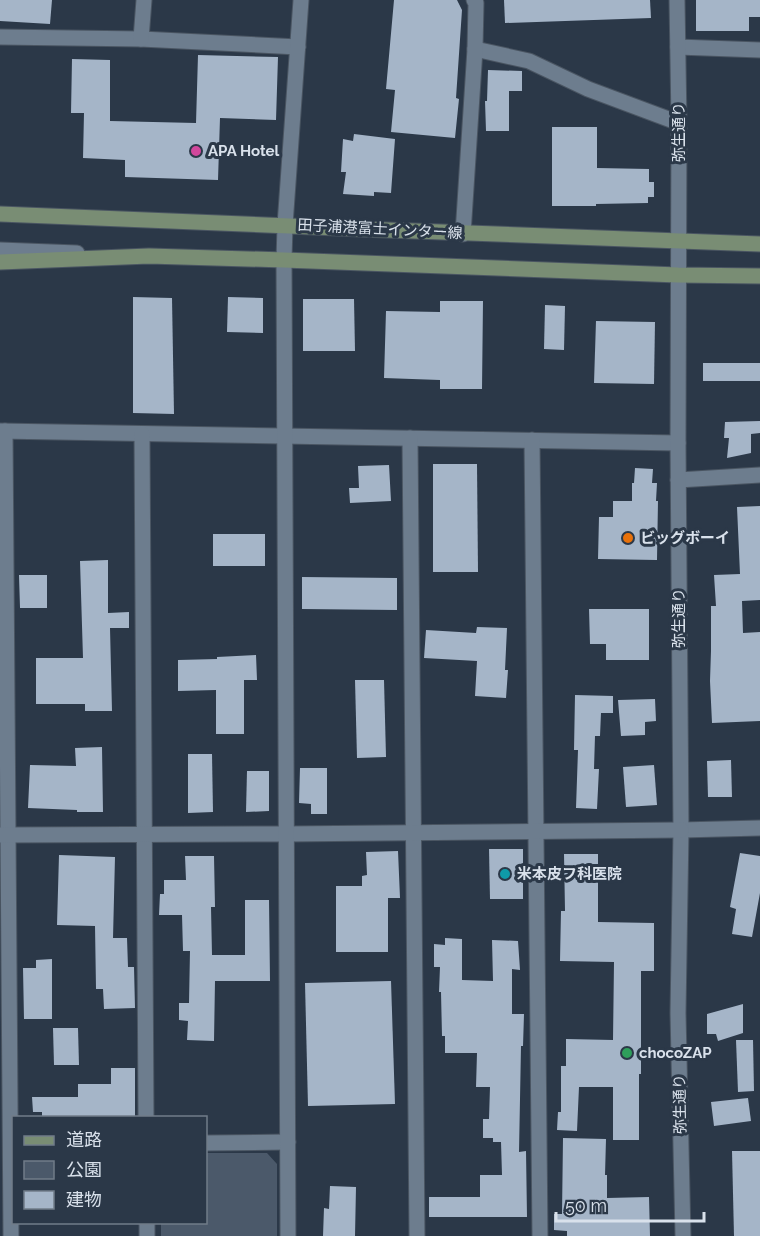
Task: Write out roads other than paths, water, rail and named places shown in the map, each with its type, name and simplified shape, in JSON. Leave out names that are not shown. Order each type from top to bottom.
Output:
[{"type":"main road","name":"田子浦港富士インター線","points":[[0,214],[760,244]]},
{"type":"main road","points":[[0,262],[149,256],[760,276]]},
{"type":"street","points":[[141,39],[144,0]]},
{"type":"street","points":[[288,1236],[284,260],[301,0]]},
{"type":"street","points":[[463,234],[475,49],[476,3],[474,0]]},
{"type":"street","name":"弥生通り","points":[[677,0],[681,830],[678,1013],[683,1236]]},
{"type":"street","points":[[0,37],[141,39],[297,47]]},
{"type":"street","points":[[678,47],[760,50]]},
{"type":"street","points":[[475,49],[529,61],[588,89],[679,123]]},
{"type":"street","points":[[0,250],[149,256]]},
{"type":"street","points":[[11,1236],[4,835],[3,431],[678,443]]},
{"type":"street","points":[[142,434],[146,1116]]},
{"type":"street","points":[[410,438],[417,1236]]},
{"type":"street","points":[[532,440],[540,1236]]},
{"type":"street","points":[[678,480],[760,475]]},
{"type":"street","points":[[4,835],[760,828]]},
{"type":"street","points":[[207,1143],[288,1142]]},
{"type":"place","name":"APA Hotel","points":[[196,151]]},
{"type":"place","name":"ビッグボーイ","points":[[628,538]]},
{"type":"place","name":"米本皮フ科医院","points":[[505,874]]},
{"type":"place","name":"chocoZAP","points":[[627,1053]]}]
